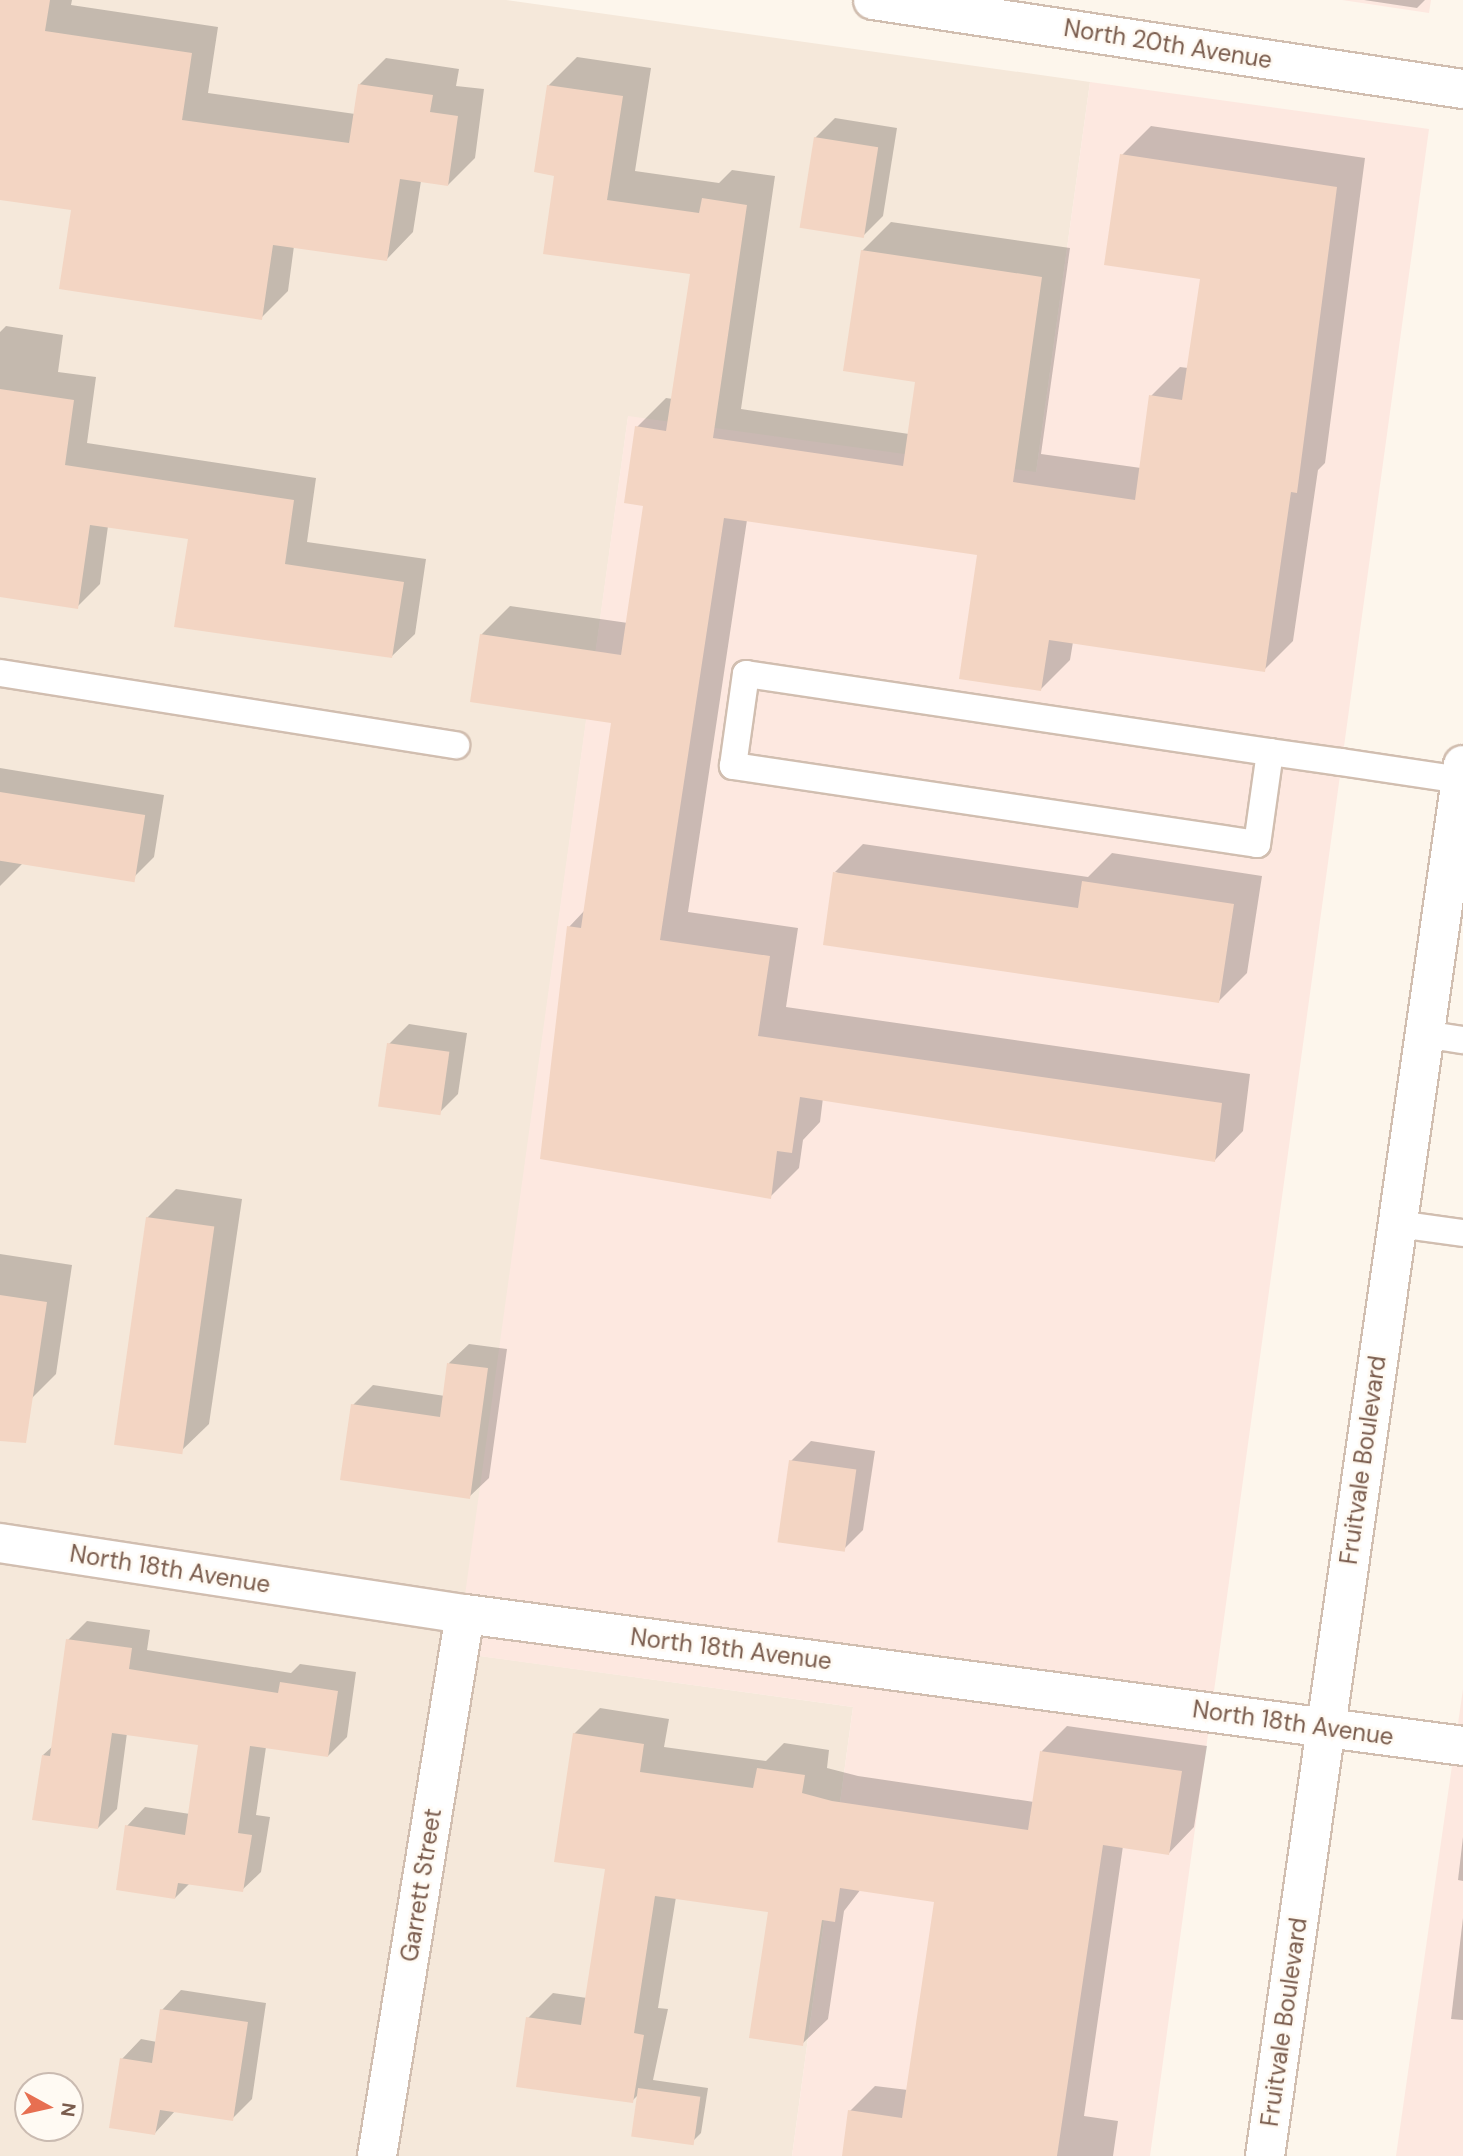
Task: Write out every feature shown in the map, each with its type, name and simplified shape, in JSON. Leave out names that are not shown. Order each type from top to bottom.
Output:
[{"type":"street","name":"North 20th Avenue","points":[[873,0],[1463,89]]},
{"type":"street","name":"Fruitvale Boulevard","points":[[1265,2156],[1462,773]]},
{"type":"street","name":"North 18th Avenue","points":[[0,1543],[465,1614],[1463,1745]]},
{"type":"street","name":"Garrett Street","points":[[377,2156],[465,1614]]},
{"type":"lane","points":[[0,673],[456,745]]},
{"type":"lane","points":[[1270,752],[1257,844],[733,766],[747,674],[1270,752],[1462,773]]},
{"type":"lane","points":[[1424,1034],[1463,1040]]},
{"type":"lane","points":[[1397,1224],[1463,1233]]},
{"type":"shaded area","points":[[0,0],[506,0],[1090,82],[1036,473],[628,417],[458,1653],[853,1707],[792,2156],[0,2156]]},
{"type":"shaded area","points":[[1342,0],[1431,0],[1429,13]]},
{"type":"shaded area","points":[[1090,82],[1429,129],[1150,2156],[792,2156],[853,1707],[457,1653],[628,416],[1036,472]]},
{"type":"shaded area","points":[[1463,1689],[1463,2156],[1396,2156]]},
{"type":"building","points":[[0,0],[50,0],[45,31],[192,53],[182,120],[349,143],[358,84],[433,95],[430,112],[458,116],[448,186],[400,179],[387,261],[273,245],[262,320],[59,289],[71,210],[0,200]]},
{"type":"building","points":[[547,85],[623,96],[607,200],[699,213],[702,198],[747,205],[713,438],[903,466],[915,382],[843,371],[861,250],[1042,277],[1013,482],[1135,500],[1149,395],[1182,400],[1200,279],[1104,265],[1120,154],[1337,187],[1297,493],[1291,492],[1265,672],[1049,640],[1041,691],[959,679],[977,555],[724,518],[660,940],[770,956],[758,1036],[1222,1103],[1215,1162],[800,1097],[792,1153],[777,1151],[771,1199],[540,1159],[567,926],[581,928],[611,723],[470,702],[480,634],[621,655],[643,506],[624,503],[635,426],[666,431],[690,274],[543,254],[554,176],[534,172]]},
{"type":"building","points":[[814,137],[878,147],[864,238],[800,228]]},
{"type":"building","points":[[0,389],[74,400],[65,465],[294,500],[285,564],[404,582],[392,658],[174,627],[188,539],[90,525],[78,609],[0,597]]},
{"type":"building","points":[[0,792],[145,815],[135,882],[0,861]]},
{"type":"building","points":[[833,872],[1078,908],[1082,881],[1234,904],[1219,1003],[823,945]]},
{"type":"building","points":[[387,1043],[449,1052],[440,1115],[378,1106]]},
{"type":"building","points":[[146,1217],[214,1227],[182,1454],[114,1445]]},
{"type":"building","points":[[0,1295],[47,1302],[26,1443],[0,1441]]},
{"type":"building","points":[[447,1363],[488,1368],[470,1499],[340,1480],[351,1404],[440,1417]]},
{"type":"building","points":[[789,1460],[856,1469],[845,1552],[777,1542]]},
{"type":"building","points":[[66,1639],[132,1648],[129,1669],[278,1693],[280,1682],[338,1691],[328,1757],[250,1746],[238,1833],[252,1835],[243,1892],[178,1883],[175,1899],[116,1890],[125,1825],[185,1835],[198,1745],[112,1733],[98,1829],[32,1820],[42,1755],[50,1756]]},
{"type":"building","points":[[573,1733],[644,1744],[640,1772],[753,1788],[757,1768],[805,1775],[802,1793],[832,1801],[1028,1830],[1040,1751],[1182,1771],[1169,1855],[1103,1845],[1057,2156],[842,2156],[848,2110],[902,2118],[934,1902],[840,1888],[835,1922],[822,1920],[803,2046],[749,2038],[768,1912],[655,1896],[634,2033],[644,2035],[633,2103],[516,2087],[526,2017],[581,2025],[605,1869],[554,1862]]},
{"type":"building","points":[[160,2009],[248,2022],[233,2121],[160,2110],[155,2135],[109,2128],[120,2058],[152,2063]]},
{"type":"building","points":[[638,2088],[700,2097],[694,2145],[631,2137]]}]
